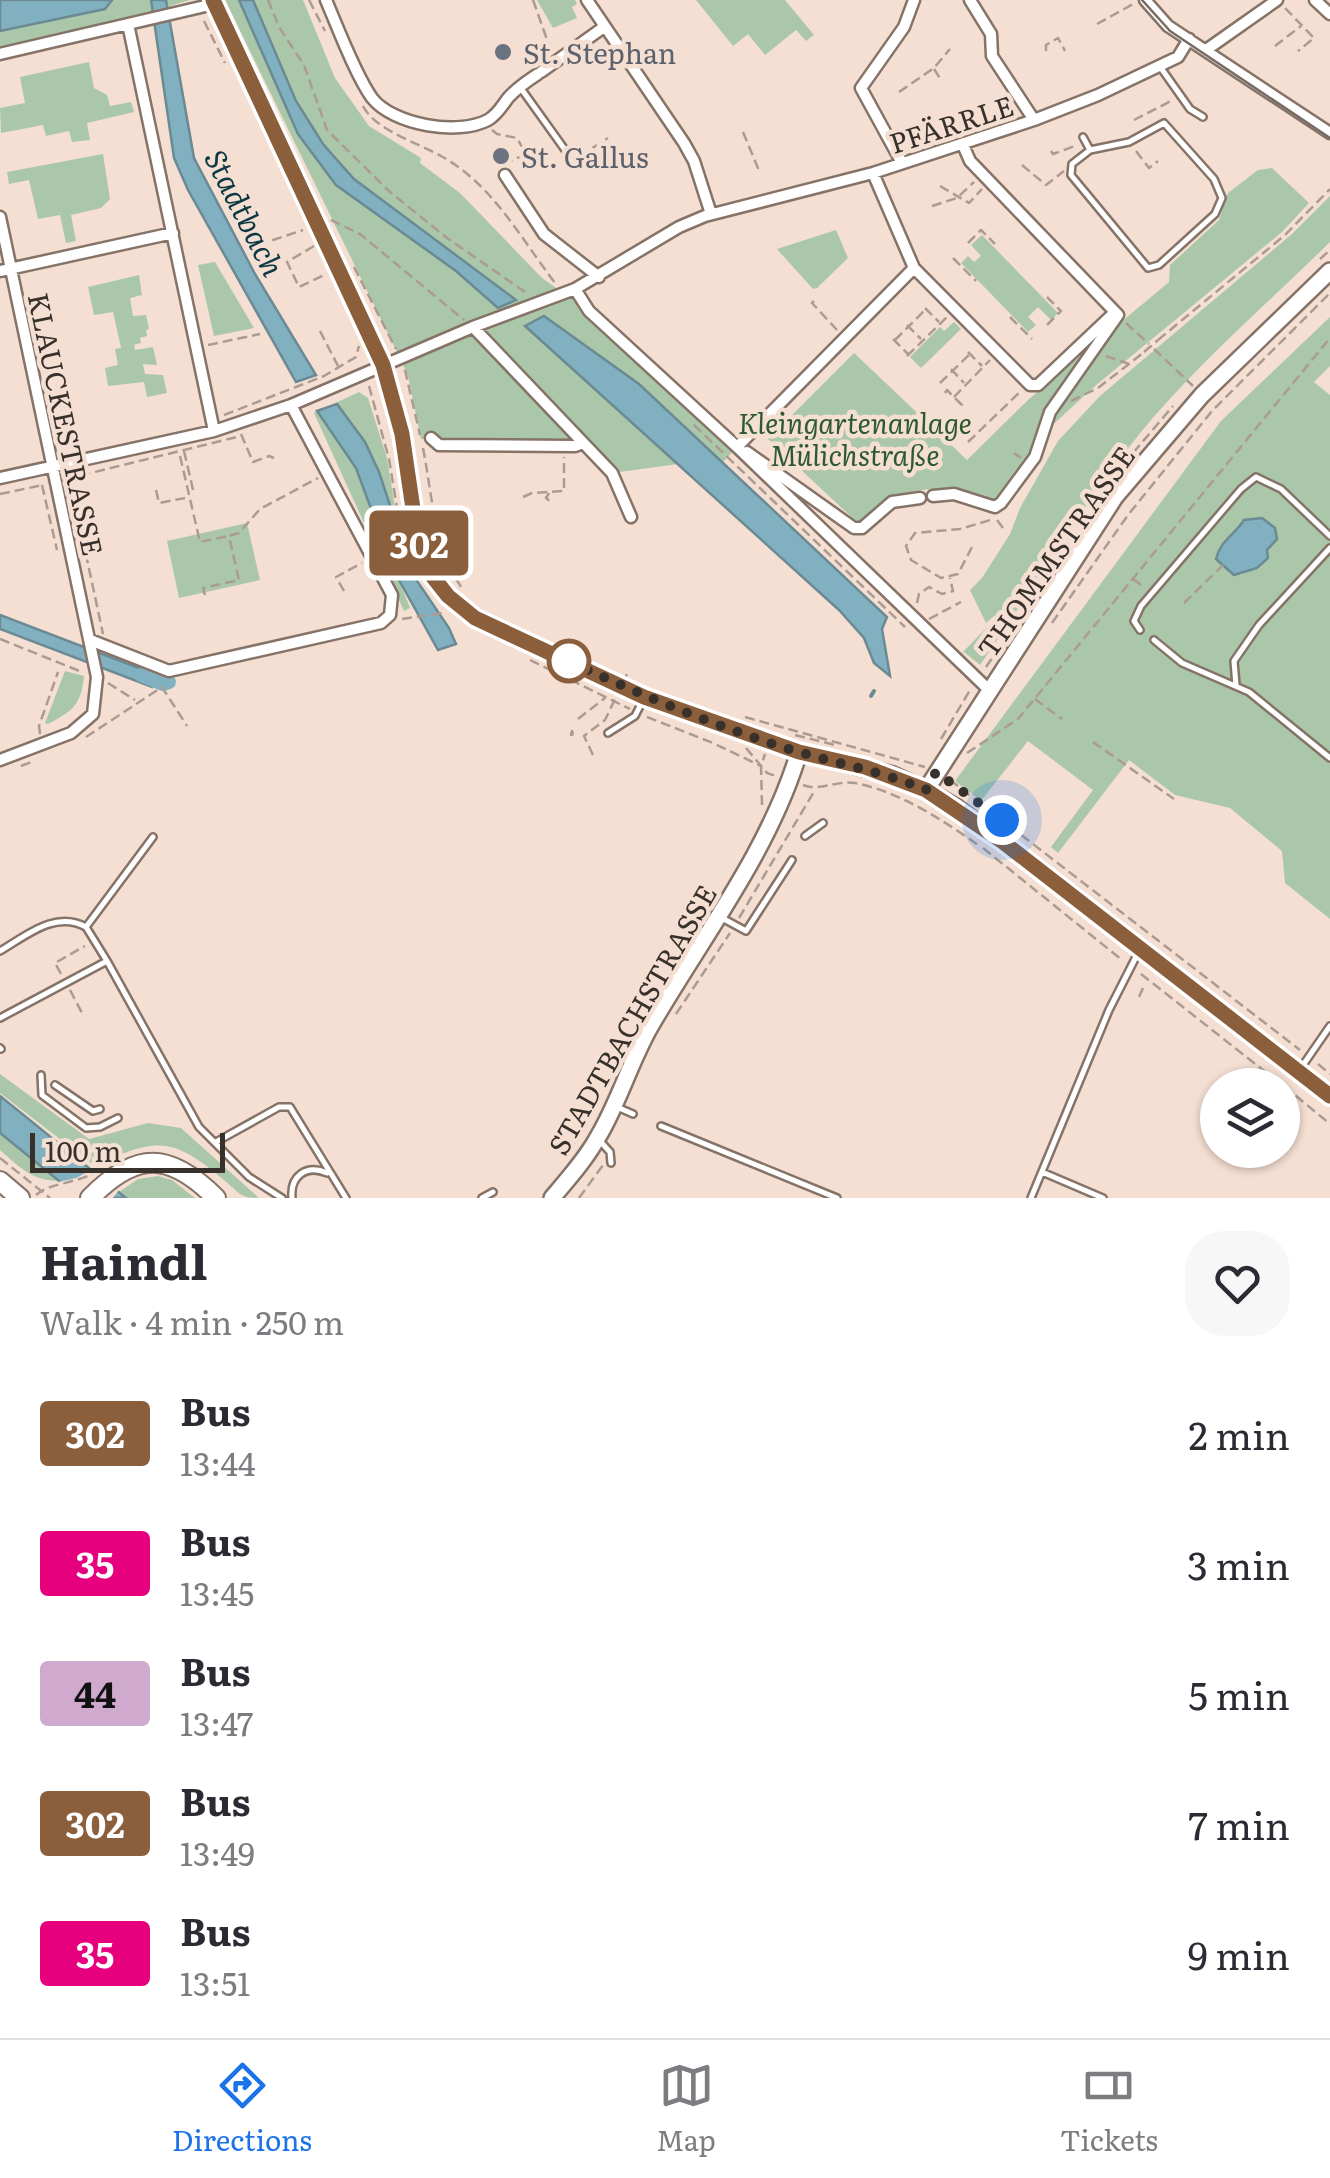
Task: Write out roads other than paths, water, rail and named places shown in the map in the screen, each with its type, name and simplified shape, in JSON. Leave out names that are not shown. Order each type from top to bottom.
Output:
[{"type":"main road","points":[[90,1198],[103,1175],[135,1164],[158,1162],[178,1167],[216,1198]]},
{"type":"main road","points":[[0,1181],[20,1198]]},
{"type":"street","points":[[326,0],[372,97],[394,113],[429,126],[462,127],[483,122],[498,112],[520,87],[604,27]]},
{"type":"street","points":[[587,0],[652,90],[694,162],[711,214]]},
{"type":"street","points":[[902,163],[861,88],[904,28],[914,0]]},
{"type":"street","points":[[970,0],[990,34],[992,56],[1034,120]]},
{"type":"street","points":[[1142,0],[1163,22],[1330,133]]},
{"type":"street","points":[[1206,50],[1277,0]]},
{"type":"street","points":[[1315,0],[1330,14]]},
{"type":"street","points":[[0,54],[208,4],[320,244],[338,267],[383,365],[402,434],[417,536],[433,577],[449,600],[475,618],[644,697],[799,752],[865,767],[926,790],[957,808],[1140,948],[1304,1064],[1330,1096]]},
{"type":"street","points":[[128,24],[214,431]]},
{"type":"street","name":"PFÄRRLE","points":[[0,478],[214,431],[240,429],[363,373],[599,278],[679,227],[711,214],[771,202],[873,173],[1072,111],[1178,57],[1189,39]]},
{"type":"street","points":[[963,145],[970,161],[1117,313]]},
{"type":"street","points":[[873,173],[907,259],[1028,383],[1038,385],[1117,313]]},
{"type":"street","points":[[505,176],[544,234],[599,278]]},
{"type":"street","name":"KLAUCKESTRASSE","points":[[0,217],[6,270],[98,642],[93,714],[71,733],[41,739],[0,760]]},
{"type":"street","points":[[6,270],[173,234]]},
{"type":"street","points":[[739,448],[914,268]]},
{"type":"street","name":"THOMMSTRASSE","points":[[926,790],[976,686],[1116,497],[1202,394],[1330,272]]},
{"type":"street","points":[[574,289],[588,311],[739,448],[976,686]]},
{"type":"street","points":[[933,496],[954,494],[995,507],[1001,504],[1035,457],[1050,412],[1117,313]]},
{"type":"street","points":[[473,327],[612,473],[631,517]]},
{"type":"street","points":[[98,642],[168,671],[381,623],[390,615],[392,596],[366,558],[323,477],[291,404]]},
{"type":"street","points":[[430,438],[439,444],[583,443]]},
{"type":"street","points":[[739,448],[755,455],[854,528],[862,528],[894,502],[920,498]]},
{"type":"street","name":"STADTBACHSTRASSE","points":[[552,1198],[597,1139],[649,1029],[719,917],[788,788],[799,752]]},
{"type":"lane","points":[[1159,65],[1190,109],[1203,117]]},
{"type":"lane","points":[[520,87],[573,161]]},
{"type":"lane","points":[[1164,123],[1214,179],[1222,198],[1214,214],[1159,265],[1148,268],[1070,175],[1072,164],[1090,150],[1129,142],[1164,123]]},
{"type":"lane","points":[[1084,139],[1090,150]]},
{"type":"lane","points":[[1140,630],[1134,620],[1142,606],[1241,489],[1256,477],[1282,489],[1330,536]]},
{"type":"lane","points":[[1236,685],[1234,661],[1260,625],[1330,548]]},
{"type":"lane","points":[[1154,640],[1182,663],[1236,685],[1262,701],[1330,758]]},
{"type":"lane","points":[[608,733],[636,712],[644,697]]},
{"type":"lane","points":[[804,836],[823,823]]},
{"type":"lane","points":[[86,927],[153,837]]},
{"type":"lane","points":[[719,917],[746,931],[792,860]]},
{"type":"lane","points":[[0,951],[46,924],[72,919],[86,927],[199,1127],[249,1176],[282,1198]]},
{"type":"lane","points":[[1031,1198],[1109,1010],[1140,948]]},
{"type":"lane","points":[[0,1018],[107,961]]},
{"type":"lane","points":[[1304,1064],[1330,1026]]},
{"type":"lane","points":[[41,1076],[42,1095],[86,1128],[100,1128],[118,1118]]},
{"type":"lane","points":[[56,1085],[93,1111],[100,1109]]},
{"type":"lane","points":[[615,1105],[633,1114]]},
{"type":"lane","points":[[216,1142],[278,1107],[290,1106],[346,1198]]},
{"type":"lane","points":[[660,1126],[836,1198]]},
{"type":"lane","points":[[597,1139],[610,1152],[611,1163]]},
{"type":"lane","points":[[292,1198],[294,1182],[304,1172],[319,1170],[332,1178],[335,1198]]},
{"type":"lane","points":[[1042,1172],[1103,1198]]},
{"type":"lane","points":[[482,1198],[494,1192]]},
{"type":"water","points":[[0,0],[112,0],[105,9],[0,31]]},
{"type":"water","points":[[151,0],[166,0],[194,158],[255,274],[316,375],[296,382],[188,190],[174,158]]},
{"type":"water","points":[[239,0],[253,0],[296,101],[323,144],[354,179],[516,300],[498,308],[456,271],[336,185],[298,134]]},
{"type":"water","points":[[544,316],[639,384],[887,617],[882,629],[890,676],[874,663],[864,638],[839,610],[525,326]]},
{"type":"water","points":[[337,404],[365,442],[413,575],[456,644],[438,650],[394,571],[356,468],[317,411]]},
{"type":"water","points":[[1262,518],[1275,528],[1277,539],[1267,550],[1268,558],[1257,568],[1234,575],[1216,559],[1218,552],[1244,520]]},
{"type":"water","points":[[0,615],[157,675],[152,687],[0,629]]},
{"type":"water","points":[[0,1096],[126,1198],[80,1198],[0,1133]]},
{"type":"waterway","points":[[141,675],[163,684],[169,682]]},
{"type":"waterway","points":[[871,696],[874,691]]},
{"type":"tram line","points":[[1142,0],[1170,31],[1330,138]]},
{"type":"place","name":"St. Stephan","points":[[503,52]]},
{"type":"place","name":"St. Gallus","points":[[501,156]]},
{"type":"water label","name":"Stadtbach","points":[[246,212]]},
{"type":"park label","name":"Kleingartenanlage Mülichstraße","points":[[855,438]]}]
